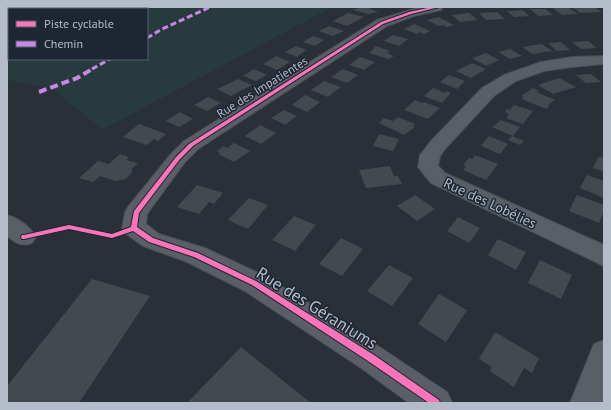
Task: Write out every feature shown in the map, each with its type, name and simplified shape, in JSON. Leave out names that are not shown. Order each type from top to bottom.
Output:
[{"type":"street","name":"Rue des Impatientes","points":[[134,228],[136,213],[178,158],[191,145],[382,23],[410,13],[436,7]]},
{"type":"street","name":"Rue des Lobélies","points":[[604,60],[572,62],[541,67],[510,78],[488,92],[438,145],[430,155],[428,166],[438,178],[443,181],[604,256]]},
{"type":"street","name":"Rue des Géraniums","points":[[134,228],[151,240],[196,255],[254,283],[371,358],[436,403]]},
{"type":"street","points":[[586,403],[604,354]]},
{"type":"green space","points":[[7,7],[332,7],[102,130],[52,88],[7,80]]},
{"type":"building","points":[[366,7],[378,12],[368,14],[353,10]]},
{"type":"building","points":[[572,7],[594,7],[602,12],[580,13]]},
{"type":"building","points":[[553,8],[569,8],[578,14],[562,15]]},
{"type":"building","points":[[530,9],[545,9],[553,15],[538,16]]},
{"type":"building","points":[[523,10],[529,16],[514,17],[507,11]]},
{"type":"building","points":[[497,12],[505,19],[486,20],[479,13]]},
{"type":"building","points":[[348,13],[364,17],[347,26],[333,21]]},
{"type":"building","points":[[469,13],[478,20],[460,22],[452,15]]},
{"type":"building","points":[[439,17],[454,25],[447,27],[443,25],[438,26],[427,20]]},
{"type":"building","points":[[414,24],[430,31],[424,34],[420,32],[417,34],[404,29]]},
{"type":"building","points":[[329,26],[344,31],[333,36],[319,31]]},
{"type":"building","points":[[393,35],[408,39],[399,46],[384,41]]},
{"type":"building","points":[[313,36],[324,40],[315,46],[303,42]]},
{"type":"building","points":[[588,41],[597,48],[581,49],[572,42]]},
{"type":"building","points":[[561,42],[570,50],[557,51],[548,43]]},
{"type":"building","points":[[542,44],[552,51],[532,54],[522,47]]},
{"type":"building","points":[[296,46],[306,50],[297,57],[285,52]]},
{"type":"building","points":[[376,46],[390,51],[387,53],[394,56],[389,59],[369,53]]},
{"type":"building","points":[[510,49],[522,56],[510,59],[498,52]]},
{"type":"building","points":[[486,53],[499,60],[486,66],[472,58]]},
{"type":"building","points":[[276,56],[290,62],[277,70],[263,64]]},
{"type":"building","points":[[360,57],[375,62],[364,70],[349,65]]},
{"type":"building","points":[[472,63],[486,69],[471,78],[456,71]]},
{"type":"building","points":[[254,69],[267,75],[256,81],[243,76]]},
{"type":"building","points":[[343,69],[358,75],[347,83],[331,77]]},
{"type":"building","points":[[591,74],[601,82],[586,83],[576,75]]},
{"type":"building","points":[[449,75],[465,81],[457,89],[440,82]]},
{"type":"building","points":[[559,78],[576,87],[553,94],[538,85]]},
{"type":"building","points":[[238,79],[252,85],[231,96],[217,89]]},
{"type":"building","points":[[324,81],[341,87],[328,97],[311,90]]},
{"type":"building","points":[[433,88],[445,93],[446,91],[451,93],[442,103],[424,96]]},
{"type":"building","points":[[533,88],[539,91],[537,92],[555,100],[548,105],[550,106],[546,109],[522,99],[524,97],[521,96]]},
{"type":"building","points":[[305,95],[320,102],[307,112],[292,105]]},
{"type":"building","points":[[208,97],[221,103],[207,111],[194,105]]},
{"type":"building","points":[[415,100],[440,108],[428,119],[404,110]]},
{"type":"building","points":[[514,105],[533,111],[523,124],[506,118],[509,114],[505,112],[507,109],[510,110]]},
{"type":"building","points":[[284,110],[297,116],[285,125],[271,118]]},
{"type":"building","points":[[180,112],[193,119],[179,127],[166,121]]},
{"type":"building","points":[[398,117],[415,124],[413,126],[415,127],[404,135],[379,123],[384,118],[393,121]]},
{"type":"building","points":[[501,120],[520,127],[513,136],[492,127]]},
{"type":"building","points":[[139,124],[166,134],[158,141],[154,139],[147,145],[123,137]]},
{"type":"building","points":[[260,125],[276,133],[261,144],[245,136]]},
{"type":"building","points":[[379,134],[399,139],[393,151],[373,146]]},
{"type":"building","points":[[489,136],[508,144],[500,154],[481,146]]},
{"type":"building","points":[[512,136],[524,141],[520,145],[508,140]]},
{"type":"building","points":[[234,143],[250,151],[234,162],[218,154],[220,153],[217,151],[224,146],[227,148]]},
{"type":"building","points":[[120,154],[129,157],[126,160],[138,163],[131,170],[133,171],[126,179],[116,181],[100,176],[93,182],[79,178],[98,161],[109,164]]},
{"type":"building","points":[[475,155],[498,164],[486,180],[463,170],[466,166],[463,165],[469,158],[472,159]]},
{"type":"building","points":[[599,156],[604,158],[604,172],[593,168]]},
{"type":"building","points":[[390,166],[394,176],[398,176],[402,184],[366,188],[359,170]]},
{"type":"building","points":[[587,175],[604,181],[604,198],[580,188]]},
{"type":"building","points":[[197,185],[223,193],[214,204],[209,202],[199,214],[177,207]]},
{"type":"building","points":[[415,195],[435,209],[417,221],[397,206]]},
{"type":"building","points":[[577,195],[604,205],[604,211],[599,223],[569,211]]},
{"type":"building","points":[[249,198],[268,205],[248,229],[228,220]]},
{"type":"building","points":[[294,216],[316,225],[295,251],[272,240]]},
{"type":"building","points":[[458,217],[480,228],[469,243],[447,231]]},
{"type":"building","points":[[341,238],[363,249],[342,276],[319,264]]},
{"type":"building","points":[[498,239],[526,252],[516,270],[488,255]]},
{"type":"building","points":[[540,260],[572,275],[561,299],[528,283]]},
{"type":"building","points":[[389,265],[413,278],[392,306],[367,291]]},
{"type":"building","points":[[92,279],[150,296],[79,403],[7,403],[7,386]]},
{"type":"building","points":[[439,294],[467,310],[446,342],[418,324]]},
{"type":"building","points":[[495,332],[539,358],[532,373],[524,368],[514,387],[490,371],[492,367],[479,359]]},
{"type":"building","points":[[241,347],[311,403],[187,403]]},
{"type":"marked path","points":[[148,37],[162,29],[210,7]]},
{"type":"marked path","points":[[39,92],[77,78],[108,60]]},
{"type":"cycle path","points":[[134,228],[136,213],[178,158],[191,145],[382,23],[410,13],[437,7]]},
{"type":"cycle path","points":[[24,237],[69,227],[112,236],[134,228]]},
{"type":"cycle path","points":[[134,228],[151,240],[196,255],[254,283],[371,358],[436,403]]}]
